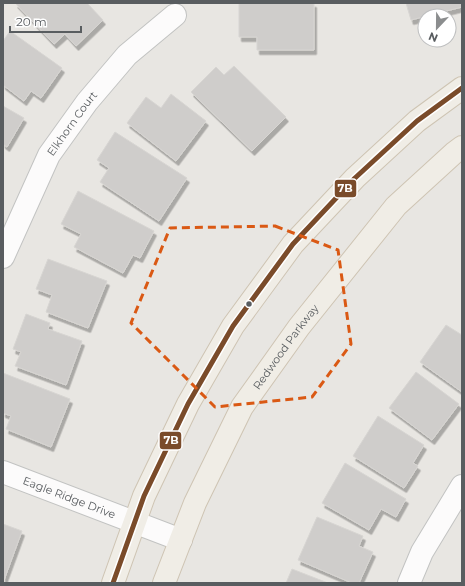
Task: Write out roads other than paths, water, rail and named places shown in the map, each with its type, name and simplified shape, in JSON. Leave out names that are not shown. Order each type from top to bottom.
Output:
[{"type":"main road","points":[[113,583],[144,496],[192,397],[233,326],[293,244],[355,178],[418,121],[462,88]]},
{"type":"main road","name":"Redwood Parkway","points":[[164,583],[195,503],[242,407],[299,327],[396,206],[454,152],[462,147]]},
{"type":"street","name":"Elkhorn Court","points":[[3,257],[49,155],[82,108],[127,55],[175,15]]},
{"type":"street","name":"Eagle Ridge Drive","points":[[3,472],[181,540]]},
{"type":"street","points":[[409,583],[422,552],[462,486]]}]
